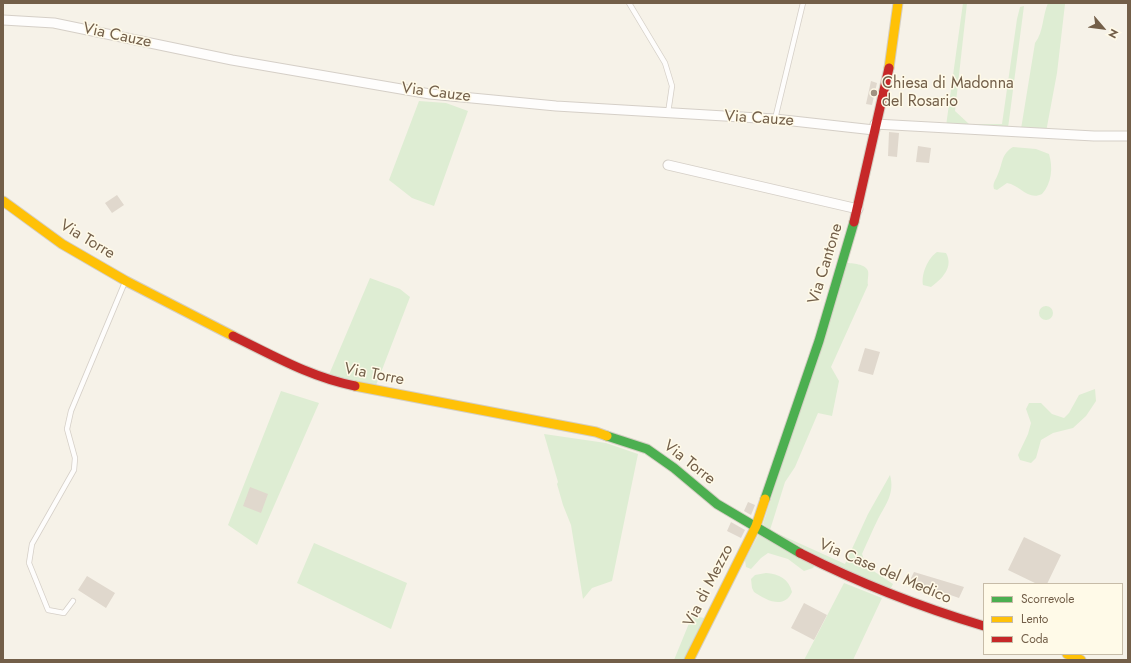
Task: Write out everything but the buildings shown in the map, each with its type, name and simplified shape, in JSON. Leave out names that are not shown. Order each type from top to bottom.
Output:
[{"type":"main road","name":"Via Cantone","points":[[756,526],[819,341],[858,209],[892,55],[898,3]]},
{"type":"main road","name":"Via Torre","points":[[3,201],[62,244],[126,281],[297,368],[329,381],[596,432],[647,449],[674,468],[717,504],[756,526]]},
{"type":"main road","name":"Via Case del Medico","points":[[756,526],[801,552],[850,577],[933,611],[983,626]]},
{"type":"main road","name":"Via di Mezzo","points":[[689,660],[722,591],[756,526]]},
{"type":"main road","points":[[1070,655],[1081,660]]},
{"type":"street","name":"Via Cauze","points":[[3,20],[54,23],[232,60],[430,94],[556,106],[775,119],[875,127],[1094,136],[1128,136]]},
{"type":"street","points":[[668,165],[858,209]]},
{"type":"lane","points":[[629,3],[666,63],[672,86],[668,112]]},
{"type":"lane","points":[[775,119],[803,3]]},
{"type":"lane","points":[[73,601],[64,613],[48,610],[29,563],[32,544],[74,470],[75,458],[66,429],[70,411],[126,281]]},
{"type":"green space","points":[[963,3],[967,3],[955,111],[969,124],[1002,124],[1017,19],[1020,7],[1024,6],[1008,128],[946,126]]},
{"type":"green space","points":[[1048,3],[1065,4],[1057,73],[1046,132],[1021,129],[1035,43],[1040,34]]},
{"type":"green space","points":[[419,101],[446,103],[468,111],[434,206],[412,198],[389,180]]},
{"type":"green space","points":[[1013,147],[1036,149],[1049,154],[1051,175],[1048,185],[1042,194],[1032,196],[1012,184],[1007,183],[997,190],[994,189],[994,183],[1004,156]]},
{"type":"green space","points":[[937,252],[946,253],[949,263],[948,268],[943,276],[931,287],[923,285],[923,276],[926,267],[931,258]]},
{"type":"green space","points":[[846,263],[862,265],[868,271],[868,285],[831,367],[839,381],[832,416],[818,413],[795,467],[785,482],[770,530],[763,524]]},
{"type":"green space","points":[[370,278],[400,289],[410,297],[375,388],[328,377]]},
{"type":"green space","points":[[1043,306],[1049,306],[1053,310],[1053,316],[1049,320],[1043,320],[1039,316],[1039,310]]},
{"type":"green space","points":[[1095,389],[1096,401],[1086,416],[1073,428],[1053,433],[1041,440],[1036,458],[1031,463],[1020,460],[1018,455],[1028,434],[1031,423],[1026,409],[1029,403],[1041,403],[1052,414],[1064,418],[1069,413],[1079,395]]},
{"type":"green space","points":[[281,391],[319,403],[257,545],[228,525]]},
{"type":"green space","points":[[544,434],[606,443],[638,454],[612,581],[592,588],[583,599],[571,525],[563,505]]},
{"type":"green space","points":[[890,475],[891,493],[862,554],[866,566],[893,584],[890,590],[842,569],[770,530],[845,564],[868,514]]},
{"type":"green space","points":[[761,530],[816,563],[813,568],[804,571],[788,559],[768,553],[751,569],[746,567],[745,560]]},
{"type":"green space","points":[[314,543],[407,583],[391,629],[297,583]]},
{"type":"green space","points":[[766,573],[783,578],[791,587],[792,592],[784,601],[774,602],[754,592],[751,579],[755,575]]},
{"type":"green space","points":[[844,583],[882,598],[853,660],[804,660]]},
{"type":"green space","points":[[692,616],[705,618],[684,660],[674,660]]},
{"type":"traffic: fast","points":[[765,499],[819,341],[854,222]]},
{"type":"traffic: fast","points":[[607,436],[647,449],[674,468],[717,504],[800,553]]},
{"type":"traffic: slow","points":[[889,68],[898,3]]},
{"type":"traffic: slow","points":[[3,201],[62,244],[126,281],[233,336]]},
{"type":"traffic: slow","points":[[355,386],[596,432],[607,436]]},
{"type":"traffic: slow","points":[[689,660],[756,526],[765,499]]},
{"type":"traffic: slow","points":[[1069,655],[1081,660]]},
{"type":"traffic: jam","points":[[854,222],[889,68]]},
{"type":"traffic: jam","points":[[233,336],[307,371],[355,386]]},
{"type":"traffic: jam","points":[[800,553],[890,594],[983,626]]},
{"type":"place","name":"Chiesa di Madonna del Rosario","points":[[874,93]]}]
